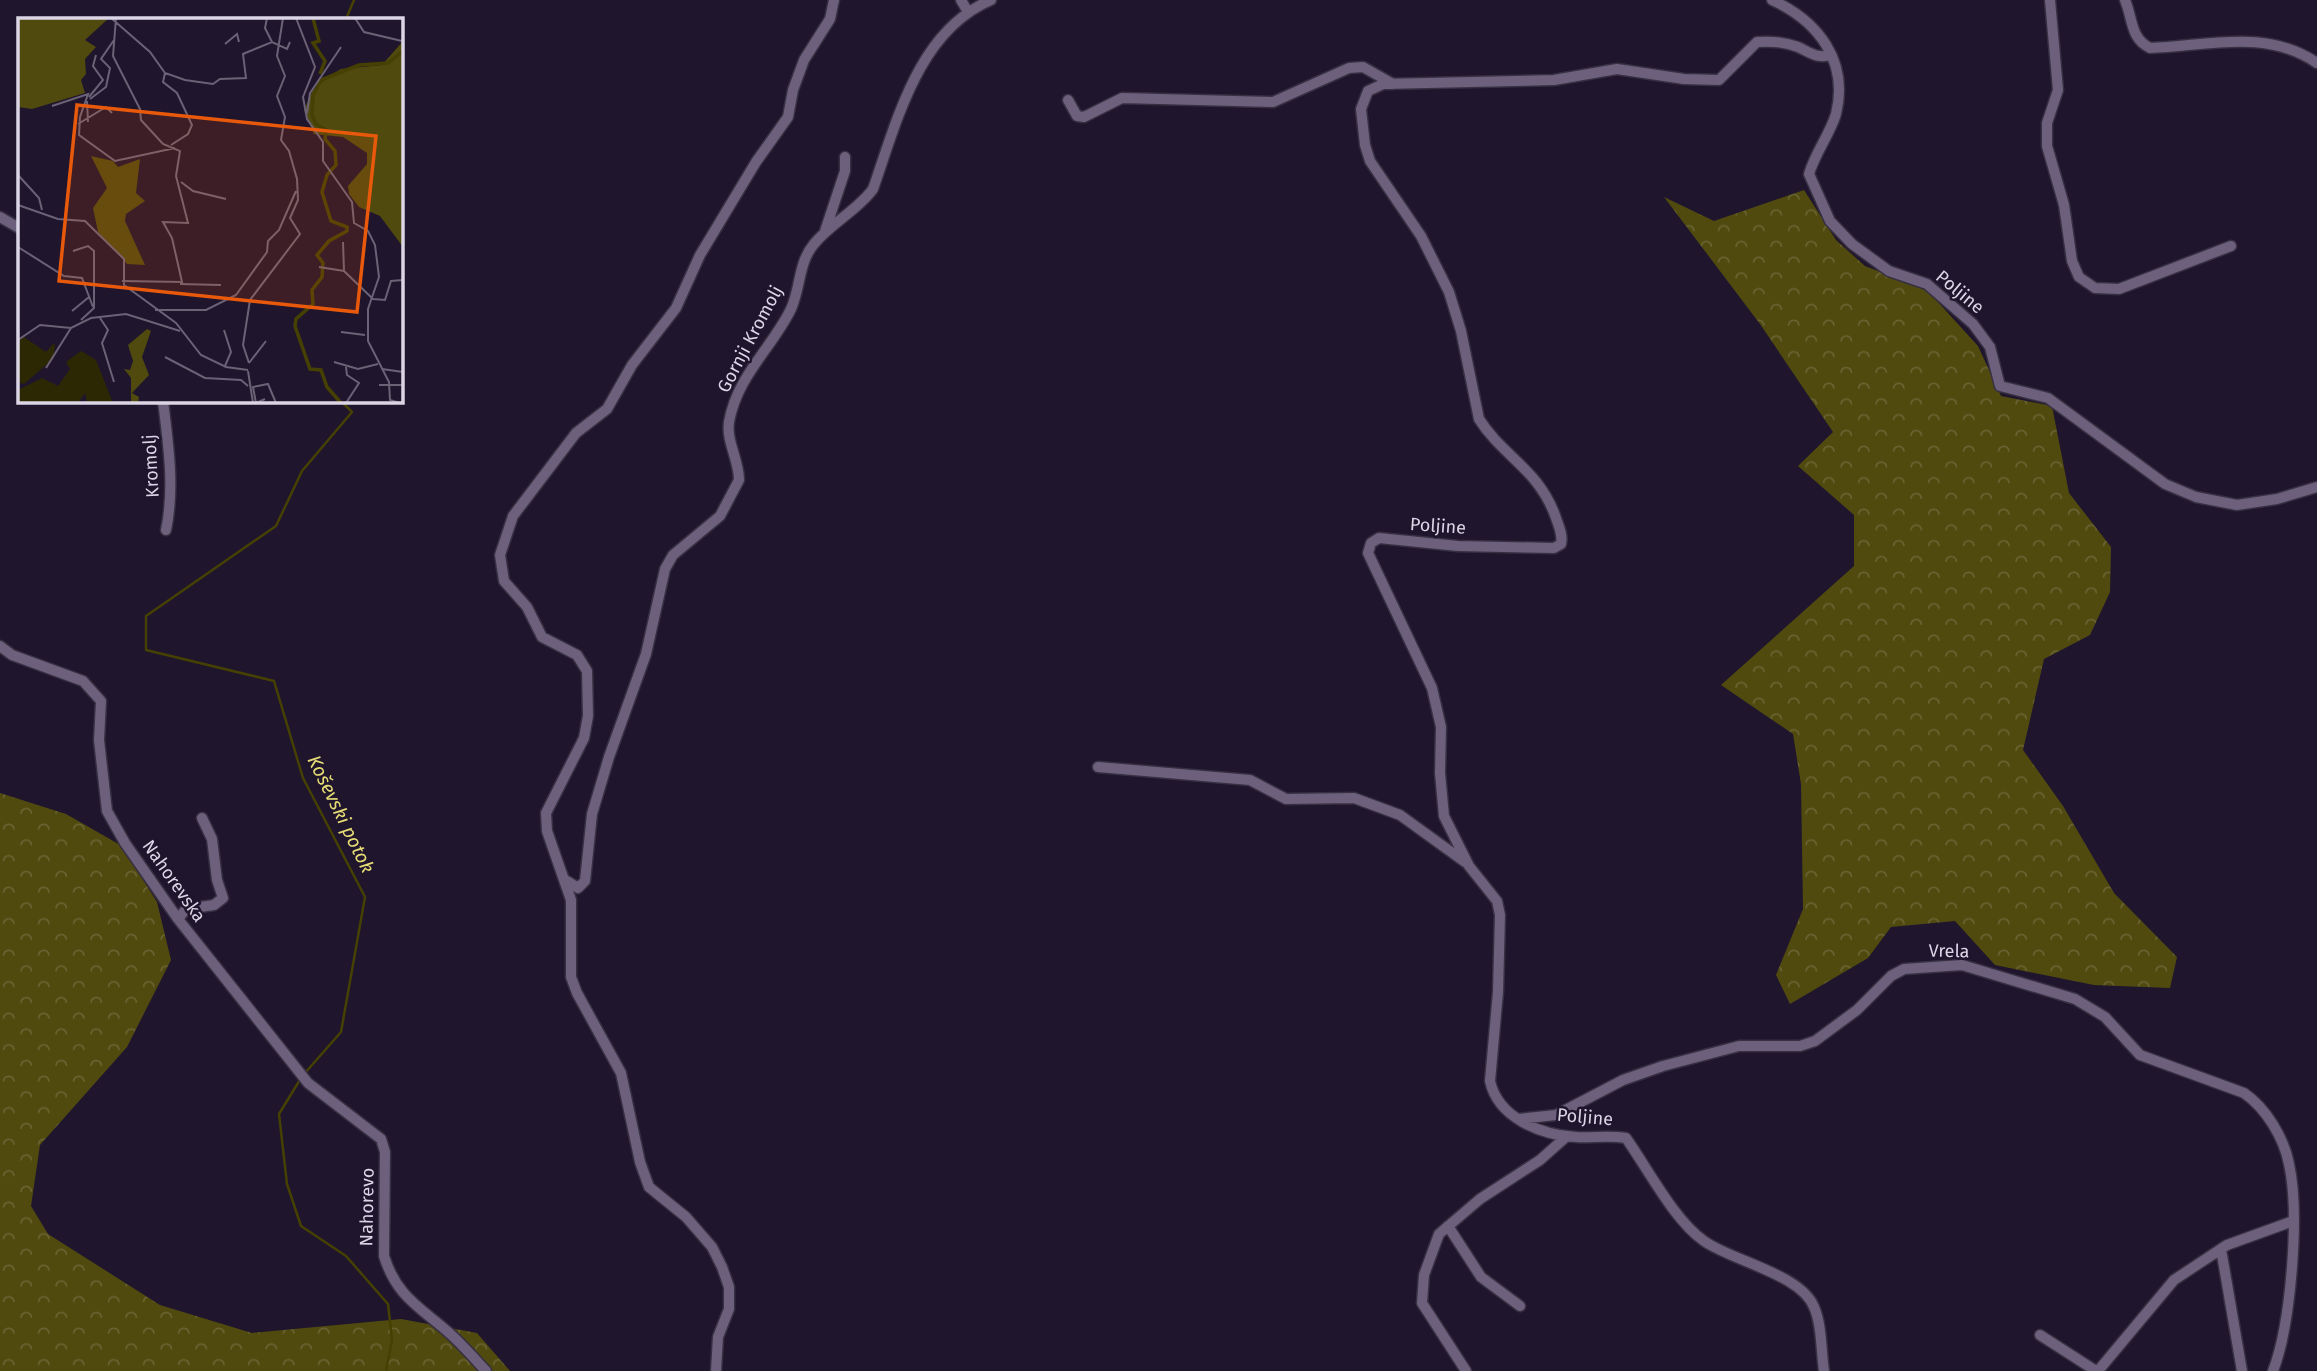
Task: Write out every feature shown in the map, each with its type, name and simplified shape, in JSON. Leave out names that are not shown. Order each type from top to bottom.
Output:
[{"type":"street","points":[[716,1371],[718,1337],[729,1309],[729,1287],[712,1247],[686,1217],[649,1187],[640,1162],[628,1093],[621,1073],[571,977],[573,917],[566,881],[547,831],[546,813],[584,738],[588,716],[587,670],[577,655],[542,636],[527,607],[504,581],[500,555],[513,516],[576,433],[607,409],[632,365],[676,308],[700,255],[756,162],[788,117],[804,60],[830,19],[834,0]]},
{"type":"street","points":[[961,0],[968,12]]},
{"type":"street","name":"Gornji Kromolj","points":[[566,881],[578,888],[585,881],[592,814],[608,757],[646,654],[665,569],[673,555],[720,516],[739,480],[739,468],[728,429],[738,393],[751,368],[790,310],[801,267],[813,244],[866,199],[873,189],[903,106],[925,59],[968,12],[991,0]]},
{"type":"street","name":"Poljine","points":[[1772,0],[1810,23],[1824,37],[1831,55],[1838,86],[1835,116],[1809,174],[1830,221],[1852,244],[1889,271],[1927,284],[1973,324],[1990,347],[2000,386],[2048,398],[2165,484],[2196,498],[2237,505],[2277,499],[2317,487]]},
{"type":"street","points":[[2050,0],[2058,90],[2047,123],[2047,146],[2064,205],[2071,261],[2079,277],[2095,288],[2119,289],[2231,246]]},
{"type":"street","points":[[2125,0],[2134,33],[2140,43],[2150,48],[2253,40],[2300,51],[2317,63]]},
{"type":"street","name":"Poljine","points":[[1824,1371],[1815,1308],[1809,1298],[1789,1283],[1706,1243],[1691,1230],[1626,1138],[1567,1136],[1527,1126],[1493,1093],[1490,1081],[1498,992],[1500,915],[1497,901],[1469,866],[1444,816],[1440,773],[1441,727],[1432,688],[1368,553],[1371,543],[1379,538],[1458,546],[1554,548],[1561,544],[1563,537],[1551,504],[1532,473],[1485,429],[1479,419],[1461,331],[1449,292],[1420,236],[1370,161],[1365,145],[1362,109],[1368,91],[1393,83],[1554,80],[1617,69],[1684,79],[1719,80],[1757,42],[1773,41],[1797,47],[1814,56],[1831,55]]},
{"type":"street","points":[[1068,100],[1077,116],[1084,117],[1105,104],[1122,98],[1273,102],[1349,68],[1363,67],[1393,83]]},
{"type":"street","points":[[824,234],[845,171],[845,157]]},
{"type":"street","points":[[0,217],[18,227]]},
{"type":"street","name":"Kromolj","points":[[163,402],[171,480],[166,530]]},
{"type":"street","name":"Nahorevska","points":[[0,646],[12,654],[83,681],[93,688],[101,701],[99,740],[107,811],[125,843],[178,919],[306,1081],[337,1109],[374,1131]]},
{"type":"street","points":[[1098,767],[1250,780],[1286,799],[1354,798],[1400,815],[1469,866]]},
{"type":"street","points":[[178,919],[186,909],[214,905],[223,898],[216,880],[212,839],[202,818]]},
{"type":"street","name":"Vrela","points":[[1518,1119],[1556,1115],[1623,1080],[1738,1046],[1800,1046],[1815,1041],[1857,1010],[1891,976],[1904,969],[1962,965],[2075,999],[2105,1017],[2140,1055],[2244,1093],[2257,1102],[2278,1135],[2289,1161],[2294,1198],[2281,1341],[2273,1371]]},
{"type":"street","name":"Nahorevo","points":[[374,1131],[385,1152],[384,1256],[388,1268],[411,1304],[447,1331],[486,1371]]},
{"type":"street","points":[[1466,1371],[1430,1317],[1421,1293],[1424,1275],[1439,1234],[1480,1199],[1541,1160],[1567,1136]]},
{"type":"street","points":[[2040,1335],[2097,1371],[2174,1280],[2221,1249],[2293,1221]]},
{"type":"street","points":[[1448,1226],[1480,1277],[1520,1306]]},
{"type":"street","points":[[2221,1249],[2242,1371]]},
{"type":"green space","points":[[1804,190],[1836,240],[1865,266],[1927,290],[1978,346],[2001,396],[2052,406],[2069,493],[2111,547],[2110,592],[2090,635],[2044,659],[2023,750],[2063,806],[2114,893],[2177,957],[2170,988],[2094,985],[1995,965],[1955,921],[1891,927],[1868,958],[1790,1004],[1776,975],[1803,909],[1801,784],[1793,734],[1721,685],[1854,566],[1854,515],[1798,466],[1833,432],[1760,324],[1664,197],[1714,221]]},
{"type":"green space","points":[[0,793],[66,814],[122,846],[157,902],[171,960],[127,1047],[40,1145],[31,1206],[48,1234],[160,1305],[252,1333],[401,1319],[477,1333],[510,1371],[0,1371]]},
{"type":"waterway","name":"Koševski potok","points":[[346,18],[354,0]]},
{"type":"waterway","name":"Koševski potok","points":[[305,1073],[341,1032],[365,897],[303,778],[274,681],[146,650],[146,616],[276,526],[302,471],[352,412],[342,402]]},
{"type":"waterway","name":"Koševski potok","points":[[301,1078],[279,1114],[287,1184],[301,1226],[346,1256],[388,1304],[392,1340],[386,1371]]}]
